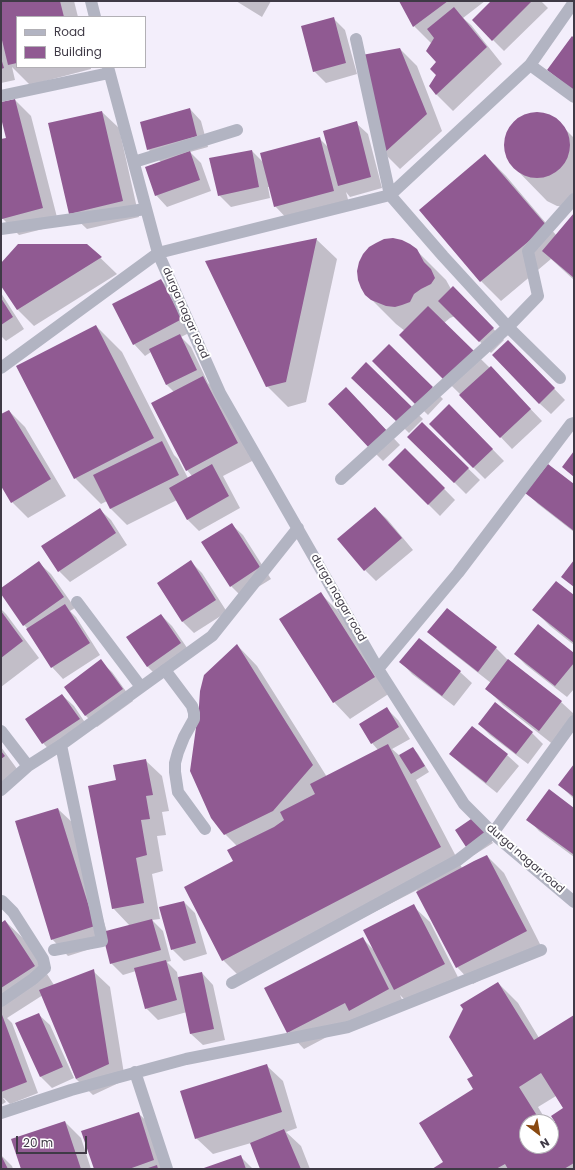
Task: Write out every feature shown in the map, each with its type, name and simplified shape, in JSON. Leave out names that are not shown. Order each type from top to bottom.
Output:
[{"type":"street","points":[[91,1],[95,16]]},
{"type":"street","points":[[1,368],[158,253],[390,195],[530,65],[574,2]]},
{"type":"street","points":[[356,39],[390,195],[508,327],[560,378]]},
{"type":"street","points":[[530,65],[574,96]]},
{"type":"street","points":[[1,96],[109,70]]},
{"type":"street","name":"durga nagar road","points":[[109,70],[158,253],[220,393],[378,669],[464,804],[498,838],[574,902]]},
{"type":"street","points":[[134,162],[237,130]]},
{"type":"street","points":[[341,479],[508,327],[538,296],[528,251],[574,199]]},
{"type":"street","points":[[1,229],[146,209]]},
{"type":"street","points":[[378,669],[458,572],[571,424],[574,423]]},
{"type":"street","points":[[1,790],[28,766],[61,745],[212,636],[298,528]]},
{"type":"street","points":[[77,602],[141,687]]},
{"type":"street","points":[[165,670],[192,706],[194,713],[194,720],[178,752],[175,763],[175,772],[178,792],[205,829]]},
{"type":"street","points":[[232,983],[458,860],[493,833],[574,720]]},
{"type":"street","points":[[1,731],[28,766]]},
{"type":"street","points":[[54,950],[102,941],[61,745]]},
{"type":"street","points":[[1,901],[13,912],[43,959],[45,968],[33,979],[1,1001]]},
{"type":"street","points":[[1,1113],[71,1090],[186,1059],[348,1027],[541,950]]},
{"type":"street","points":[[135,1072],[167,1169]]},
{"type":"building","points":[[1,1],[60,1],[64,16],[16,16],[16,63],[8,65],[1,36]]},
{"type":"building","points":[[399,1],[448,1],[413,27]]},
{"type":"building","points":[[491,1],[532,1],[492,41],[472,20]]},
{"type":"building","points":[[454,7],[487,47],[436,95],[429,86],[436,75],[430,69],[436,62],[426,51],[434,38],[427,29]]},
{"type":"building","points":[[334,17],[346,63],[313,72],[301,26]]},
{"type":"building","points":[[572,36],[574,38],[574,91],[547,70]]},
{"type":"building","points":[[400,48],[427,114],[383,154],[362,55]]},
{"type":"building","points":[[1,58],[4,68],[1,69]]},
{"type":"building","points":[[15,99],[43,208],[2,219],[1,139],[6,138],[1,118],[1,102]]},
{"type":"building","points":[[190,108],[197,136],[147,150],[140,122]]},
{"type":"building","points":[[102,111],[123,201],[69,214],[48,123]]},
{"type":"building","points":[[537,112],[549,115],[560,122],[567,133],[570,145],[567,157],[560,168],[549,175],[537,178],[525,175],[514,168],[507,157],[504,145],[507,133],[514,122],[525,115]]},
{"type":"building","points":[[357,121],[371,177],[338,186],[323,131]]},
{"type":"building","points":[[320,137],[334,191],[274,207],[260,153]]},
{"type":"building","points":[[252,150],[259,187],[218,196],[209,158]]},
{"type":"building","points":[[190,151],[200,180],[155,196],[145,167]]},
{"type":"building","points":[[485,154],[547,226],[480,282],[419,210]]},
{"type":"building","points":[[574,213],[574,278],[542,251]]},
{"type":"building","points":[[317,238],[286,382],[266,387],[205,261]]},
{"type":"building","points":[[393,238],[402,240],[417,249],[424,262],[431,269],[435,278],[431,284],[414,294],[410,302],[395,307],[386,306],[371,300],[365,295],[358,280],[357,271],[363,254],[369,247],[384,239]]},
{"type":"building","points":[[18,244],[87,244],[102,257],[17,310],[1,286],[1,263]]},
{"type":"building","points":[[161,279],[182,319],[133,345],[112,304]]},
{"type":"building","points":[[453,286],[494,328],[479,342],[438,301]]},
{"type":"building","points":[[1,298],[13,317],[1,325]]},
{"type":"building","points":[[428,306],[474,351],[445,381],[399,335]]},
{"type":"building","points":[[96,325],[154,438],[74,479],[16,366]]},
{"type":"building","points":[[180,334],[197,370],[166,385],[149,349]]},
{"type":"building","points":[[508,340],[555,388],[539,404],[492,355]]},
{"type":"building","points":[[389,344],[433,387],[416,405],[372,361]]},
{"type":"building","points":[[366,362],[412,407],[397,422],[351,378]]},
{"type":"building","points":[[491,366],[531,409],[500,438],[459,395]]},
{"type":"building","points":[[203,376],[238,443],[186,471],[151,403]]},
{"type":"building","points":[[346,387],[389,433],[371,450],[328,404]]},
{"type":"building","points":[[449,404],[493,449],[473,468],[429,424]]},
{"type":"building","points":[[9,410],[51,479],[11,503],[1,486],[1,414]]},
{"type":"building","points":[[422,422],[469,468],[454,483],[407,437]]},
{"type":"building","points":[[162,441],[179,475],[110,509],[93,475]]},
{"type":"building","points":[[405,448],[445,488],[428,505],[388,465]]},
{"type":"building","points":[[574,451],[574,477],[562,467]]},
{"type":"building","points":[[212,464],[229,496],[187,520],[169,488]]},
{"type":"building","points":[[548,464],[574,484],[574,531],[525,493]]},
{"type":"building","points":[[375,507],[402,538],[364,571],[337,539]]},
{"type":"building","points":[[100,508],[116,533],[58,572],[41,546]]},
{"type":"building","points":[[232,523],[260,567],[230,587],[201,542]]},
{"type":"building","points":[[191,560],[216,600],[182,622],[157,583]]},
{"type":"building","points":[[574,560],[574,587],[561,577]]},
{"type":"building","points":[[39,561],[64,597],[23,626],[1,594],[1,588]]},
{"type":"building","points":[[556,581],[574,595],[574,643],[532,610]]},
{"type":"building","points":[[321,592],[375,677],[333,703],[279,619]]},
{"type":"building","points":[[65,604],[90,643],[51,668],[26,629]]},
{"type":"building","points":[[447,608],[497,647],[478,672],[427,632]]},
{"type":"building","points":[[1,611],[23,641],[1,658]]},
{"type":"building","points":[[161,614],[181,643],[147,667],[126,637]]},
{"type":"building","points":[[538,624],[574,653],[574,663],[555,686],[514,654]]},
{"type":"building","points":[[419,638],[461,671],[442,696],[399,662]]},
{"type":"building","points":[[237,644],[313,765],[273,811],[224,835],[211,818],[190,771],[200,691],[204,675]]},
{"type":"building","points":[[101,659],[123,689],[85,716],[64,687]]},
{"type":"building","points":[[508,659],[562,701],[539,731],[485,689]]},
{"type":"building","points":[[62,694],[80,719],[42,744],[25,719]]},
{"type":"building","points":[[495,702],[533,732],[516,754],[478,724]]},
{"type":"building","points":[[387,707],[399,727],[371,744],[359,724]]},
{"type":"building","points":[[472,726],[508,754],[486,783],[449,754]]},
{"type":"building","points":[[388,744],[441,847],[222,961],[184,887],[233,861],[227,850],[274,827],[284,820],[280,812],[315,794],[310,784]]},
{"type":"building","points":[[413,747],[425,766],[411,774],[399,755]]},
{"type":"building","points":[[1,751],[5,756],[1,759]]},
{"type":"building","points":[[146,759],[153,795],[146,796],[150,819],[141,820],[147,855],[136,858],[144,903],[112,909],[88,786],[116,780],[113,765]]},
{"type":"building","points":[[574,764],[574,797],[558,785]]},
{"type":"building","points":[[549,789],[574,808],[573,854],[526,820]]},
{"type":"building","points":[[58,808],[95,926],[51,940],[15,821]]},
{"type":"building","points":[[474,817],[488,837],[468,850],[455,830]]},
{"type":"building","points":[[487,855],[527,931],[456,968],[416,892]]},
{"type":"building","points":[[184,901],[196,943],[171,950],[159,907]]},
{"type":"building","points":[[414,904],[445,964],[394,990],[363,930]]},
{"type":"building","points":[[152,919],[161,950],[110,964],[102,932]]},
{"type":"building","points":[[5,920],[35,966],[1,988],[1,923]]},
{"type":"building","points":[[363,937],[389,989],[349,1011],[345,1003],[287,1033],[264,988]]},
{"type":"building","points":[[166,960],[177,1000],[145,1009],[134,968]]},
{"type":"building","points":[[94,969],[109,1064],[76,1079],[39,990]]},
{"type":"building","points":[[202,972],[214,1029],[190,1034],[178,977]]},
{"type":"building","points":[[498,982],[534,1040],[574,1015],[574,1163],[564,1169],[508,1169],[505,1164],[496,1169],[432,1169],[443,1162],[419,1123],[473,1089],[467,1079],[473,1076],[449,1037],[463,1009],[460,1005]],"holes":[[[541,1073],[563,1108],[554,1114],[559,1114],[559,1154],[519,1154],[519,1114],[536,1114],[519,1087]]]},
{"type":"building","points":[[1,1012],[27,1082],[1,1092]]},
{"type":"building","points":[[39,1013],[63,1067],[40,1077],[15,1023]]},
{"type":"building","points":[[267,1064],[282,1112],[195,1139],[180,1091]]},
{"type":"building","points":[[139,1112],[154,1160],[129,1169],[94,1169],[81,1131]]},
{"type":"building","points":[[65,1121],[81,1169],[21,1169],[11,1139]]},
{"type":"building","points":[[284,1129],[301,1169],[260,1169],[250,1143]]},
{"type":"building","points":[[1,1155],[8,1169],[1,1169]]},
{"type":"building","points":[[241,1155],[246,1169],[201,1169]]},
{"type":"building","points":[[157,1165],[158,1169],[145,1169]]}]
